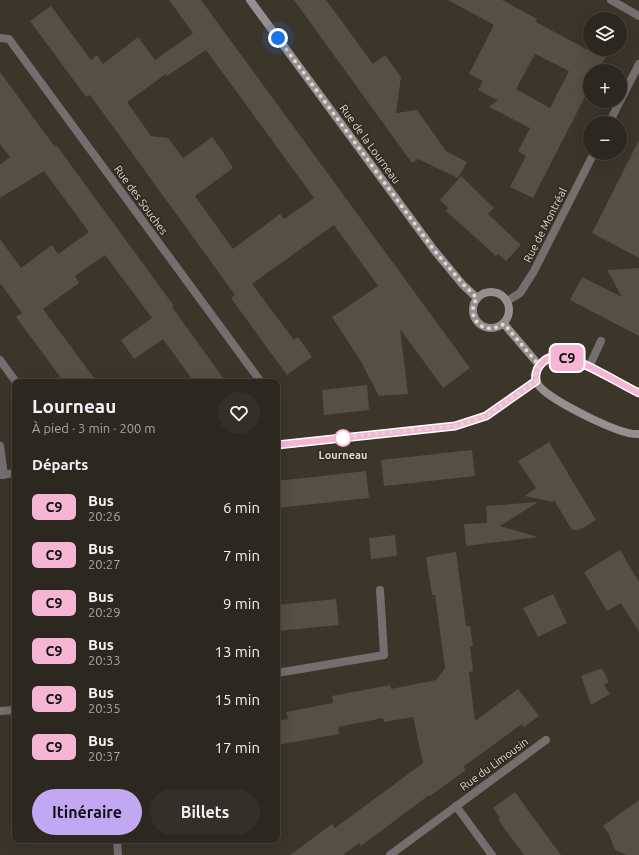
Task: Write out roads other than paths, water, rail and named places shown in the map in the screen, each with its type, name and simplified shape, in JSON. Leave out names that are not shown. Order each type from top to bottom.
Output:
[{"type":"street","name":"Rue de la Lourneau","points":[[250,0],[434,250],[477,298]]},
{"type":"street","points":[[611,0],[639,16]]},
{"type":"street","name":"Rue des Souches","points":[[0,38],[9,39],[259,379]]},
{"type":"street","points":[[613,116],[639,64]]},
{"type":"street","name":"Rue de Montréal","points":[[507,301],[520,293],[534,271],[590,160]]},
{"type":"street","points":[[491,292],[500,294],[507,301],[510,311],[504,324],[499,327],[488,329],[478,323],[473,314],[474,302],[477,298],[491,292]]},
{"type":"street","points":[[504,324],[539,365]]},
{"type":"street","points":[[589,367],[601,341]]},
{"type":"street","points":[[639,393],[589,367],[562,356],[547,358],[539,365],[535,375],[536,381],[551,396],[601,423],[630,434],[639,434]]},
{"type":"street","points":[[0,360],[14,379]]},
{"type":"street","points":[[280,445],[455,426],[486,416],[536,381]]},
{"type":"street","points":[[0,446],[2,475],[12,473]]},
{"type":"street","points":[[280,672],[384,655],[380,590]]},
{"type":"street","points":[[0,711],[12,710]]},
{"type":"street","name":"Rue du Limousin","points":[[390,855],[546,740]]},
{"type":"street","name":"Rue du Limousin","points":[[456,806],[492,855]]},
{"type":"street","points":[[118,843],[118,855]]},
{"type":"place","name":"Lourneau","points":[[343,438]]}]
